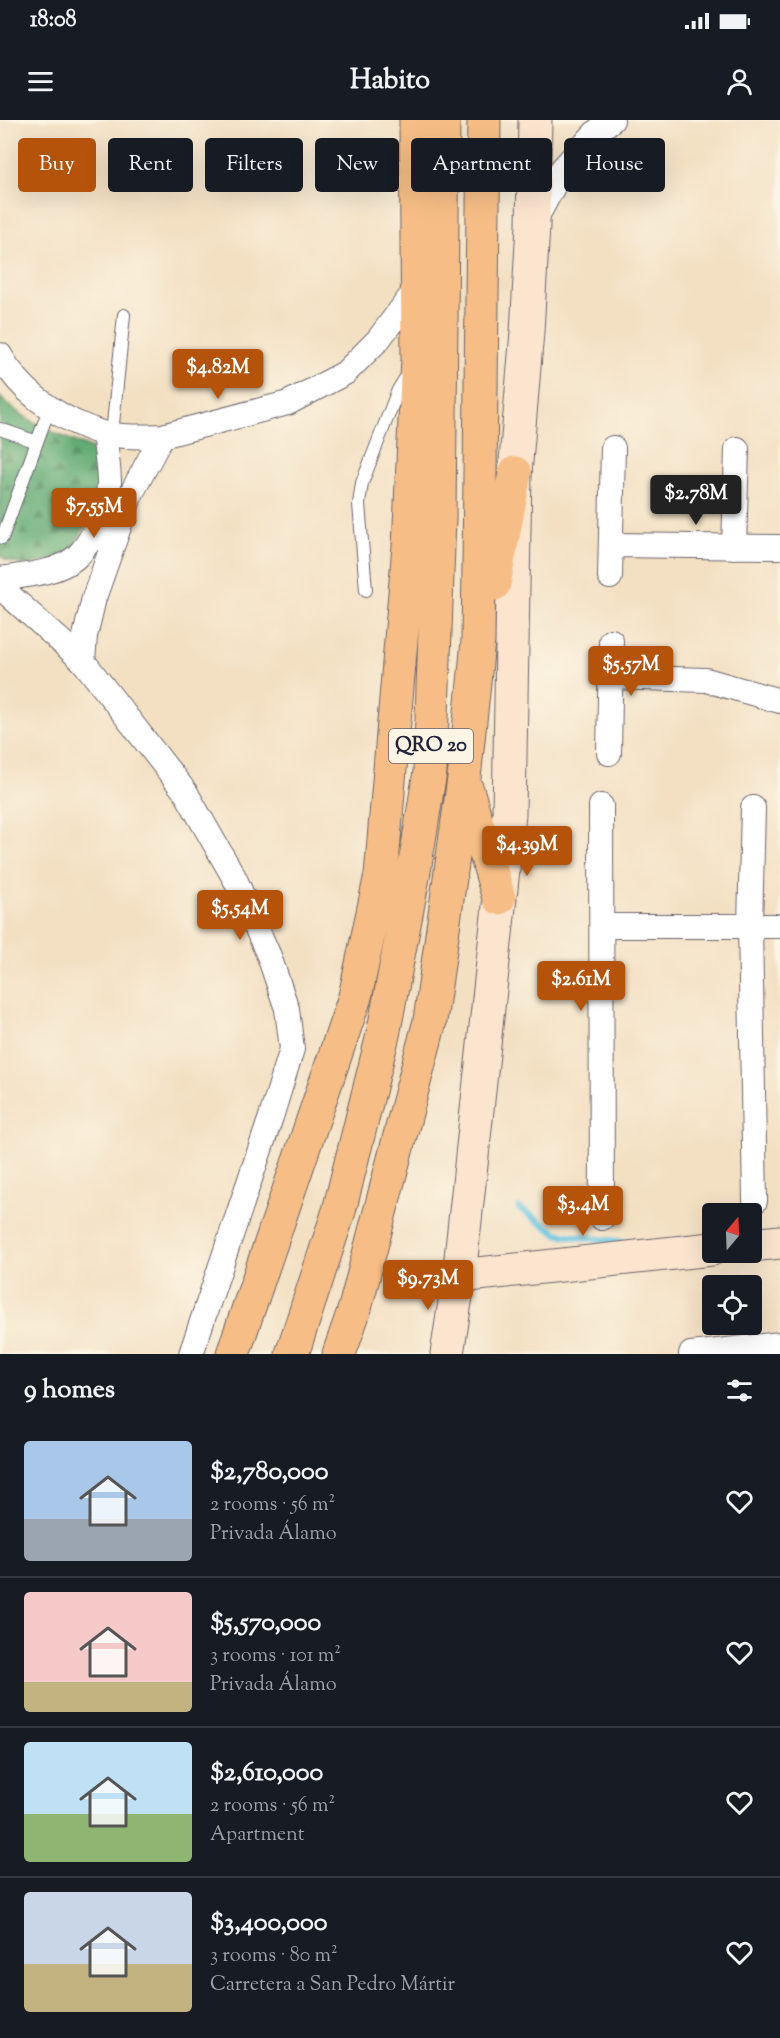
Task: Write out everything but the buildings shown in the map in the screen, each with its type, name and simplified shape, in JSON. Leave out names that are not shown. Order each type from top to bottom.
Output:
[{"type":"highway","points":[[233,1354],[355,997],[381,875],[408,546],[418,358],[416,120]]},
{"type":"highway","name":"QRO 20","points":[[292,1354],[339,1211],[383,1035],[413,877],[430,771],[439,518],[443,120]]},
{"type":"highway","name":"QRO 20","points":[[339,1354],[355,1308],[430,1021],[464,778],[474,682],[479,587],[484,120]]},
{"type":"highway","points":[[474,682],[515,473]]},
{"type":"highway","points":[[464,778],[499,898]]},
{"type":"street","points":[[447,1354],[459,1276],[508,814],[515,473],[527,332],[535,120]]},
{"type":"street","points":[[532,225],[563,168],[596,132],[612,120]]},
{"type":"street","points":[[0,354],[9,371],[49,409],[72,422],[108,434],[162,436],[288,403],[345,373],[378,340],[417,288]]},
{"type":"street","points":[[0,579],[49,571],[74,559],[90,541],[103,510],[109,485],[108,434]]},
{"type":"street","points":[[82,661],[94,598],[130,496],[162,436]]},
{"type":"street","points":[[610,577],[613,448]]},
{"type":"street","points":[[734,547],[737,448]]},
{"type":"street","points":[[611,545],[780,547]]},
{"type":"street","points":[[0,587],[82,661],[191,803],[235,879],[269,956],[286,1009],[292,1049],[272,1117],[191,1354]]},
{"type":"street","points":[[609,753],[611,641]]},
{"type":"street","points":[[610,677],[706,680],[780,701]]},
{"type":"street","points":[[602,806],[602,1218]]},
{"type":"street","points":[[753,808],[750,926],[755,1200]]},
{"type":"street","points":[[603,926],[780,926]]},
{"type":"street","points":[[762,1244],[780,1242]]},
{"type":"street","points":[[459,1276],[702,1250]]},
{"type":"street","points":[[459,1276],[469,1324],[468,1354]]},
{"type":"street","points":[[691,1354],[780,1344]]},
{"type":"lane","points":[[108,434],[124,315]]},
{"type":"lane","points":[[366,590],[359,504],[362,483],[398,390],[418,358]]},
{"type":"lane","points":[[2,538],[49,409]]},
{"type":"lane","points":[[0,429],[37,442]]},
{"type":"green space","points":[[0,397],[34,422],[97,451],[101,484],[95,508],[72,550],[50,560],[25,566],[6,560],[0,555]]},
{"type":"waterway","points":[[519,1208],[558,1234],[628,1243]]}]
